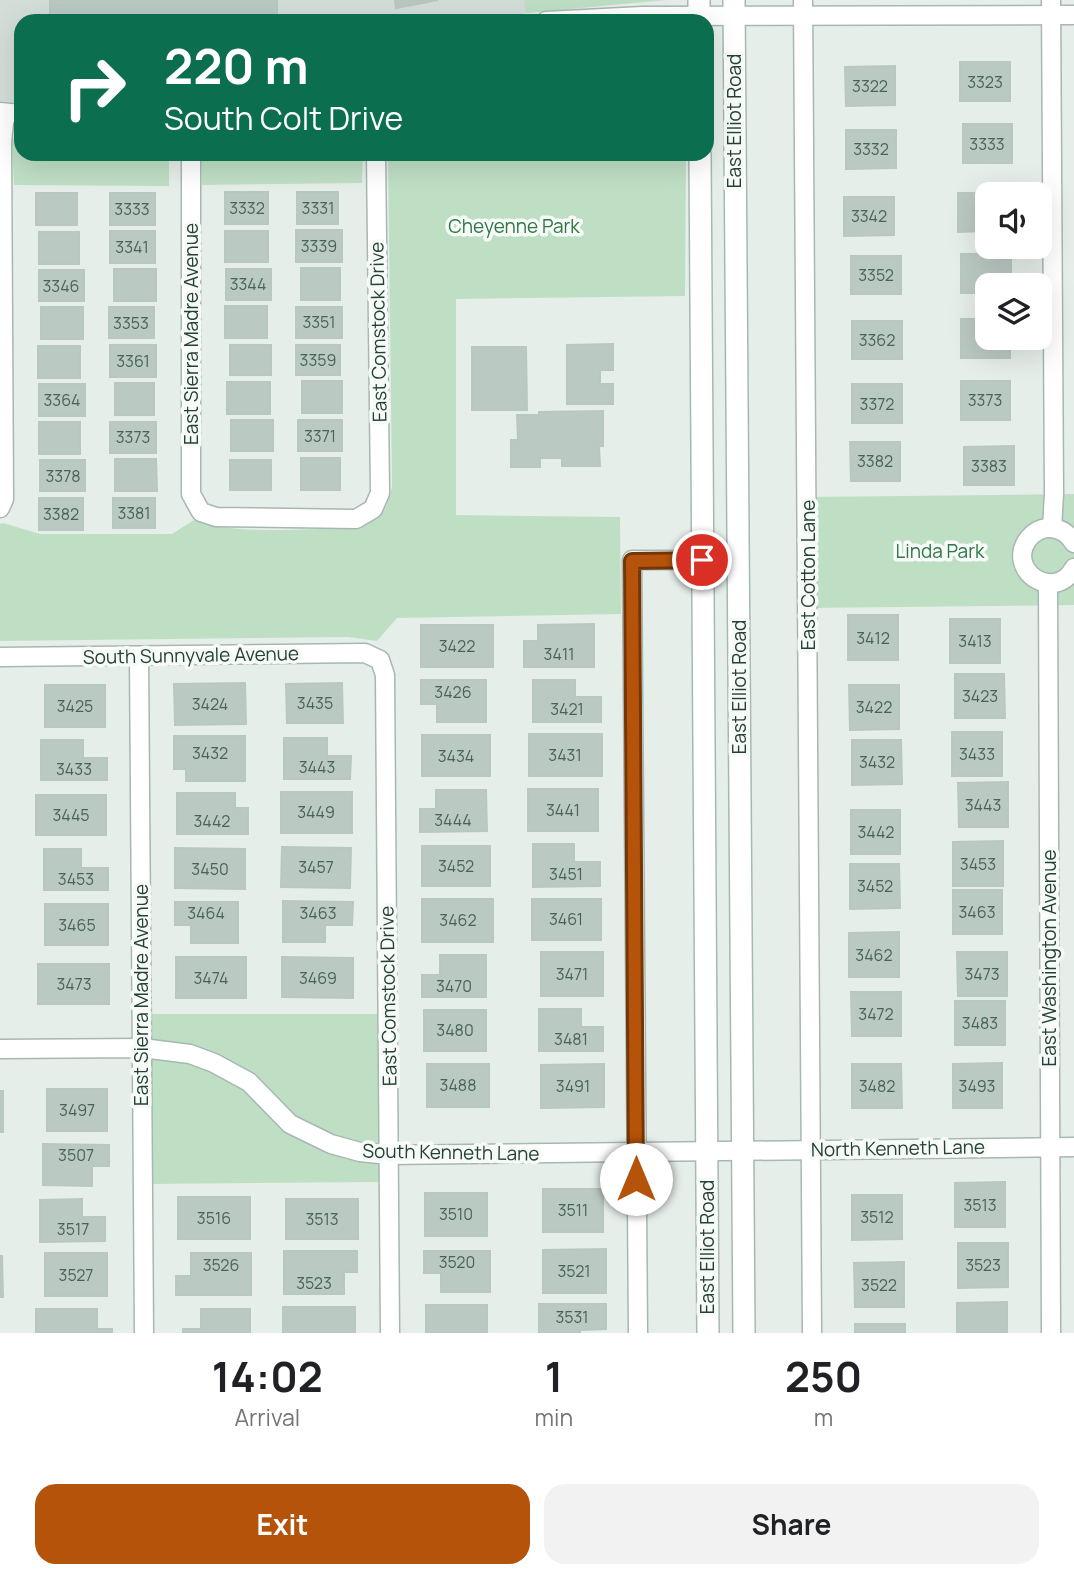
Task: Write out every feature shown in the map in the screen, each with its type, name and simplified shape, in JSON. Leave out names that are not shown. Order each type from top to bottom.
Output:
[{"type":"main road","name":"East Elliot Road","points":[[708,1333],[724,1151],[734,8]]},
{"type":"main road","name":"East Elliot Road","points":[[700,161],[702,560],[724,1151],[744,1333]]},
{"type":"street","points":[[660,14],[734,8],[1051,8],[1074,15]]},
{"type":"street","name":"East Cotton Lane","points":[[803,8],[812,1333]]},
{"type":"street","points":[[1051,8],[1052,528]]},
{"type":"street","points":[[0,508],[4,499],[2,142],[9,113]]},
{"type":"street","name":"East Sierra Madre Avenue","points":[[191,161],[191,494],[201,512],[216,517],[356,519],[373,509]]},
{"type":"street","name":"East Comstock Drive","points":[[373,509],[380,493],[376,161]]},
{"type":"street","points":[[1074,543],[1061,530],[1042,529],[1030,536],[1022,553],[1026,571],[1039,581],[1048,583],[1063,580],[1074,568]]},
{"type":"street","points":[[638,1333],[632,561],[702,560]]},
{"type":"street","name":"East Washington Avenue","points":[[1048,583],[1051,1333]]},
{"type":"street","name":"South Sunnyvale Avenue","points":[[0,657],[365,653],[380,660]]},
{"type":"street","name":"East Sierra Madre Avenue","points":[[139,656],[144,1333]]},
{"type":"street","name":"East Comstock Drive","points":[[380,660],[384,675],[390,1333]]},
{"type":"street","name":"South Kenneth Lane","points":[[0,1049],[142,1048],[190,1054],[214,1063],[249,1083],[290,1124],[341,1147],[360,1152],[389,1155],[724,1151]]},
{"type":"street","name":"North Kenneth Lane","points":[[724,1151],[1074,1147]]},
{"type":"shaded area","points":[[0,0],[668,0],[522,14],[14,14],[14,102],[0,101]]},
{"type":"green space","points":[[524,0],[661,0],[526,13]]},
{"type":"green space","points":[[14,139],[14,161],[169,161],[169,186],[14,185],[12,140]]},
{"type":"green space","points":[[201,161],[363,161],[362,183],[202,185]]},
{"type":"green space","name":"Cheyenne Park","points":[[388,161],[686,161],[685,296],[456,299],[456,515],[620,517],[621,614],[397,618],[377,641],[348,637],[0,641],[0,524],[40,534],[172,534],[194,520],[210,525],[250,530],[356,528],[382,513],[388,503],[392,486]]},
{"type":"green space","name":"Linda Park","points":[[1074,494],[1074,605],[808,608],[807,497]]},
{"type":"green space","points":[[147,1014],[382,1014],[383,1182],[148,1184]]},
{"type":"building","points":[[50,0],[277,0],[277,14],[50,14]]},
{"type":"building","points":[[395,0],[438,0],[396,8]]},
{"type":"building","points":[[960,62],[1010,62],[1010,101],[960,101]]},
{"type":"building","points":[[895,66],[895,105],[846,106],[845,67]]},
{"type":"building","points":[[963,124],[1012,124],[1012,163],[963,163]]},
{"type":"building","points":[[846,130],[896,130],[896,168],[846,169]]},
{"type":"building","points":[[225,192],[268,192],[268,224],[225,224]]},
{"type":"building","points":[[297,192],[338,192],[338,224],[297,224]]},
{"type":"building","points":[[36,193],[77,193],[77,225],[36,225]]},
{"type":"building","points":[[110,193],[155,193],[155,225],[110,225]]},
{"type":"building","points":[[958,193],[975,193],[975,231],[958,232]]},
{"type":"building","points":[[844,197],[894,197],[894,235],[844,236]]},
{"type":"building","points":[[296,230],[342,230],[342,262],[296,262]]},
{"type":"building","points":[[110,231],[155,231],[155,263],[110,263]]},
{"type":"building","points":[[225,231],[268,231],[268,262],[225,262]]},
{"type":"building","points":[[39,232],[79,232],[79,264],[39,264]]},
{"type":"building","points":[[961,254],[975,254],[975,259],[1011,259],[1011,273],[975,273],[975,293],[961,293]]},
{"type":"building","points":[[851,256],[901,256],[901,294],[851,294]]},
{"type":"building","points":[[301,268],[340,268],[340,300],[301,300]]},
{"type":"building","points":[[114,269],[156,269],[156,301],[114,301]]},
{"type":"building","points":[[226,269],[271,269],[271,300],[226,300]]},
{"type":"building","points":[[39,270],[84,270],[84,301],[39,301]]},
{"type":"building","points":[[225,306],[267,306],[267,338],[225,338]]},
{"type":"building","points":[[41,307],[83,307],[83,339],[41,339]]},
{"type":"building","points":[[109,307],[154,307],[154,338],[109,338]]},
{"type":"building","points":[[296,307],[342,307],[342,338],[296,338]]},
{"type":"building","points":[[961,319],[975,319],[975,350],[1010,350],[1010,358],[961,358]]},
{"type":"building","points":[[852,321],[902,321],[902,359],[852,359]]},
{"type":"building","points":[[613,344],[613,370],[600,370],[600,384],[613,384],[613,404],[567,404],[567,345]]},
{"type":"building","points":[[110,345],[156,345],[156,377],[110,377]]},
{"type":"building","points":[[230,345],[271,345],[271,375],[230,375]]},
{"type":"building","points":[[296,345],[340,345],[340,375],[296,375]]},
{"type":"building","points":[[38,346],[80,346],[80,378],[38,378]]},
{"type":"building","points":[[472,347],[526,347],[527,410],[472,410]]},
{"type":"building","points":[[302,381],[342,381],[342,413],[302,413]]},
{"type":"building","points":[[961,381],[1010,381],[1010,420],[961,420]]},
{"type":"building","points":[[227,382],[270,382],[270,414],[227,414]]},
{"type":"building","points":[[115,383],[154,383],[154,415],[115,415]]},
{"type":"building","points":[[39,384],[85,384],[85,416],[39,416]]},
{"type":"building","points":[[852,384],[902,384],[902,423],[852,423]]},
{"type":"building","points":[[603,411],[600,466],[562,466],[562,458],[540,458],[540,467],[511,467],[511,440],[518,440],[517,415]]},
{"type":"building","points":[[231,420],[273,420],[273,451],[231,451]]},
{"type":"building","points":[[298,420],[342,420],[342,451],[298,451]]},
{"type":"building","points":[[39,422],[80,422],[80,454],[39,454]]},
{"type":"building","points":[[110,422],[156,422],[156,453],[110,453]]},
{"type":"building","points":[[850,442],[900,442],[900,481],[851,481]]},
{"type":"building","points":[[1014,446],[1014,485],[964,485],[964,447]]},
{"type":"building","points":[[301,458],[340,458],[340,490],[301,490]]},
{"type":"building","points":[[115,459],[156,459],[157,491],[115,491]]},
{"type":"building","points":[[40,460],[85,460],[85,491],[40,491]]},
{"type":"building","points":[[230,460],[271,460],[271,490],[230,490]]},
{"type":"building","points":[[39,498],[83,498],[83,530],[39,530]]},
{"type":"building","points":[[113,498],[155,498],[155,528],[113,528]]},
{"type":"building","points":[[848,615],[898,615],[898,660],[848,660]]},
{"type":"building","points":[[950,619],[1000,619],[1000,663],[950,663]]},
{"type":"building","points":[[594,624],[594,667],[524,667],[524,641],[538,641],[538,625]]},
{"type":"building","points":[[421,625],[493,625],[493,667],[421,667]]},
{"type":"building","points":[[955,674],[1004,674],[1005,718],[955,718]]},
{"type":"building","points":[[421,680],[486,680],[486,722],[437,722],[437,704],[421,704]]},
{"type":"building","points":[[533,680],[575,680],[575,697],[601,697],[601,722],[533,722]]},
{"type":"building","points":[[245,683],[246,724],[175,725],[174,684]]},
{"type":"building","points":[[342,683],[343,723],[287,723],[286,684]]},
{"type":"building","points":[[45,685],[105,685],[105,727],[45,727]]},
{"type":"building","points":[[849,685],[899,685],[899,729],[850,730]]},
{"type":"building","points":[[952,732],[1002,732],[1002,776],[952,776]]},
{"type":"building","points":[[529,734],[602,734],[602,776],[529,776]]},
{"type":"building","points":[[422,735],[490,735],[490,776],[422,776]]},
{"type":"building","points":[[174,736],[245,736],[245,781],[186,781],[186,769],[174,769]]},
{"type":"building","points":[[284,738],[327,738],[327,756],[351,756],[350,779],[284,779]]},
{"type":"building","points":[[41,740],[83,740],[83,758],[107,758],[107,780],[41,780]]},
{"type":"building","points":[[852,740],[901,740],[902,784],[852,785]]},
{"type":"building","points":[[1008,782],[1008,827],[959,827],[958,783]]},
{"type":"building","points":[[528,789],[598,789],[598,831],[528,831]]},
{"type":"building","points":[[436,790],[486,790],[487,831],[420,832],[420,809],[436,809]]},
{"type":"building","points":[[281,792],[352,792],[352,833],[281,833]]},
{"type":"building","points":[[177,793],[235,793],[235,808],[248,808],[248,834],[177,834]]},
{"type":"building","points":[[36,795],[106,795],[106,835],[36,835]]},
{"type":"building","points":[[851,810],[900,810],[900,854],[851,854]]},
{"type":"building","points":[[1003,841],[1003,886],[953,886],[953,842]]},
{"type":"building","points":[[533,844],[574,844],[574,862],[600,862],[600,886],[533,887]]},
{"type":"building","points":[[422,846],[490,846],[490,886],[422,886]]},
{"type":"building","points":[[282,847],[351,848],[350,888],[281,887]]},
{"type":"building","points":[[175,848],[245,849],[245,889],[175,888]]},
{"type":"building","points":[[44,849],[81,849],[81,868],[108,868],[108,890],[44,890]]},
{"type":"building","points":[[850,864],[899,864],[900,908],[850,909]]},
{"type":"building","points":[[953,890],[1002,890],[1002,934],[953,934]]},
{"type":"building","points":[[422,899],[493,899],[493,942],[422,942]]},
{"type":"building","points":[[532,899],[601,899],[601,940],[532,940]]},
{"type":"building","points":[[283,901],[353,902],[352,925],[325,925],[325,942],[283,942]]},
{"type":"building","points":[[175,902],[238,902],[238,943],[191,943],[191,925],[175,925]]},
{"type":"building","points":[[45,904],[108,904],[108,945],[45,945]]},
{"type":"building","points":[[899,932],[899,977],[849,977],[849,933]]},
{"type":"building","points":[[541,952],[603,952],[603,996],[541,996]]},
{"type":"building","points":[[957,952],[1007,952],[1007,996],[958,996]]},
{"type":"building","points":[[440,955],[486,955],[486,997],[422,997],[422,975],[440,975]]},
{"type":"building","points":[[176,957],[246,957],[246,998],[176,998]]},
{"type":"building","points":[[282,957],[353,958],[353,998],[282,997]]},
{"type":"building","points":[[38,964],[109,964],[109,1004],[38,1004]]},
{"type":"building","points":[[851,992],[901,992],[901,1036],[852,1036]]},
{"type":"building","points":[[955,1001],[1005,1001],[1005,1045],[955,1045]]},
{"type":"building","points":[[539,1009],[581,1009],[581,1027],[603,1027],[603,1051],[539,1051]]},
{"type":"building","points":[[424,1010],[486,1010],[486,1051],[424,1051]]},
{"type":"building","points":[[1002,1063],[1002,1108],[953,1108],[953,1064]]},
{"type":"building","points":[[427,1064],[489,1064],[489,1107],[427,1107]]},
{"type":"building","points":[[604,1064],[604,1107],[541,1108],[541,1065]]},
{"type":"building","points":[[852,1064],[901,1064],[902,1108],[852,1108]]},
{"type":"building","points":[[47,1089],[107,1089],[107,1131],[47,1131]]},
{"type":"building","points":[[0,1091],[3,1091],[3,1132],[0,1132]]},
{"type":"building","points":[[43,1144],[109,1145],[109,1166],[92,1166],[92,1186],[43,1185]]},
{"type":"building","points":[[1005,1182],[1005,1227],[955,1227],[955,1183]]},
{"type":"building","points":[[543,1189],[603,1189],[603,1232],[543,1232]]},
{"type":"building","points":[[425,1193],[487,1193],[487,1236],[425,1236]]},
{"type":"building","points":[[852,1195],[902,1195],[902,1239],[852,1240]]},
{"type":"building","points":[[178,1197],[250,1197],[250,1239],[178,1239]]},
{"type":"building","points":[[82,1199],[82,1217],[105,1217],[105,1241],[40,1242],[40,1200]]},
{"type":"building","points":[[286,1199],[358,1199],[358,1239],[286,1239]]},
{"type":"building","points":[[958,1243],[1008,1243],[1008,1287],[958,1288]]},
{"type":"building","points":[[606,1249],[606,1293],[543,1293],[543,1250]]},
{"type":"building","points":[[284,1251],[357,1251],[357,1272],[344,1272],[344,1294],[284,1294]]},
{"type":"building","points":[[424,1251],[490,1251],[490,1292],[441,1292],[441,1273],[424,1273]]},
{"type":"building","points":[[45,1253],[107,1253],[107,1296],[45,1296]]},
{"type":"building","points":[[191,1253],[251,1253],[251,1295],[176,1295],[176,1276],[191,1276]]},
{"type":"building","points":[[2,1256],[3,1297],[0,1297]]},
{"type":"building","points":[[904,1262],[904,1307],[855,1307],[854,1263]]},
{"type":"building","points":[[1007,1302],[1007,1333],[957,1333],[957,1303]]},
{"type":"building","points":[[539,1304],[606,1304],[606,1329],[580,1330],[580,1333],[539,1333]]},
{"type":"building","points":[[426,1305],[487,1305],[487,1333],[426,1333]]},
{"type":"building","points":[[283,1307],[355,1307],[355,1333],[283,1333]]},
{"type":"building","points":[[36,1309],[97,1309],[97,1329],[112,1329],[112,1333],[36,1333]]},
{"type":"building","points":[[201,1309],[250,1309],[250,1333],[183,1333],[183,1329],[201,1329]]},
{"type":"building","points":[[855,1324],[905,1324],[905,1333],[855,1333]]},
{"type":"route","points":[[636,1179],[632,561],[702,560]]}]
